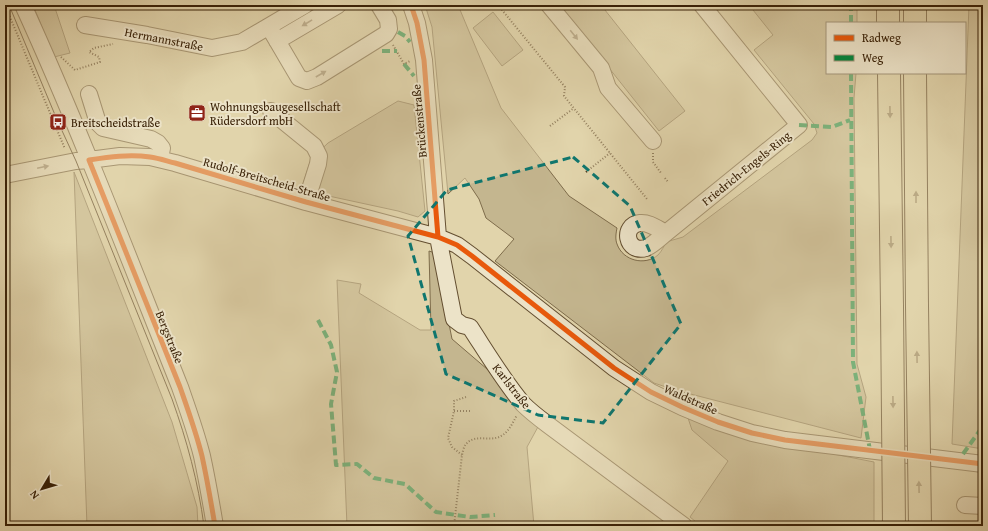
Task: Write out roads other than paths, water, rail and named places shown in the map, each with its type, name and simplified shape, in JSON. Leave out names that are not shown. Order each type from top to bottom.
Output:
[{"type":"highway","points":[[888,5],[888,22]]},
{"type":"highway","points":[[915,5],[915,22]]},
{"type":"highway","points":[[889,74],[894,526]]},
{"type":"highway","points":[[915,74],[920,526]]},
{"type":"street","name":"Bergstraße","points":[[23,5],[42,46],[89,160],[180,387],[192,421],[201,455],[210,492],[214,520]]},
{"type":"street","name":"Hermannstraße","points":[[85,25],[147,35],[212,48],[242,42],[305,5]]},
{"type":"street","points":[[269,27],[300,78],[307,81],[386,34],[389,29],[388,20],[379,5]]},
{"type":"street","name":"Brückenstraße","points":[[411,5],[417,23],[424,60],[438,237]]},
{"type":"street","points":[[550,5],[601,68],[608,88],[654,144]]},
{"type":"street","name":"Friedrich-Engels-Ring","points":[[666,233],[799,125],[702,5]]},
{"type":"street","points":[[277,41],[344,7]]},
{"type":"street","points":[[89,94],[98,123],[103,128],[151,139],[158,143],[162,148],[160,159]]},
{"type":"street","points":[[271,110],[314,146],[319,156],[318,164],[306,202]]},
{"type":"street","name":"Rudolf-Breitscheid-Straße","points":[[5,175],[76,161],[120,156],[150,157],[175,162],[306,202],[438,237]]},
{"type":"street","name":"Karlstraße","points":[[438,237],[454,319],[462,325],[470,327],[507,383],[524,404],[547,424],[684,526]]},
{"type":"street","name":"Waldstraße","points":[[438,237],[457,245],[472,256],[614,368],[651,392],[689,410],[718,422],[752,433],[785,440],[983,464]]},
{"type":"street","points":[[965,505],[983,506]]},
{"type":"tram line","points":[[9,5],[76,161],[172,399],[191,461],[199,493],[204,526]]},
{"type":"place","name":"Wohnungsbaugesellschaft Rüdersdorf mbH","points":[[197,113]]},
{"type":"place","name":"Breitscheidstraße","points":[[58,122]]}]
